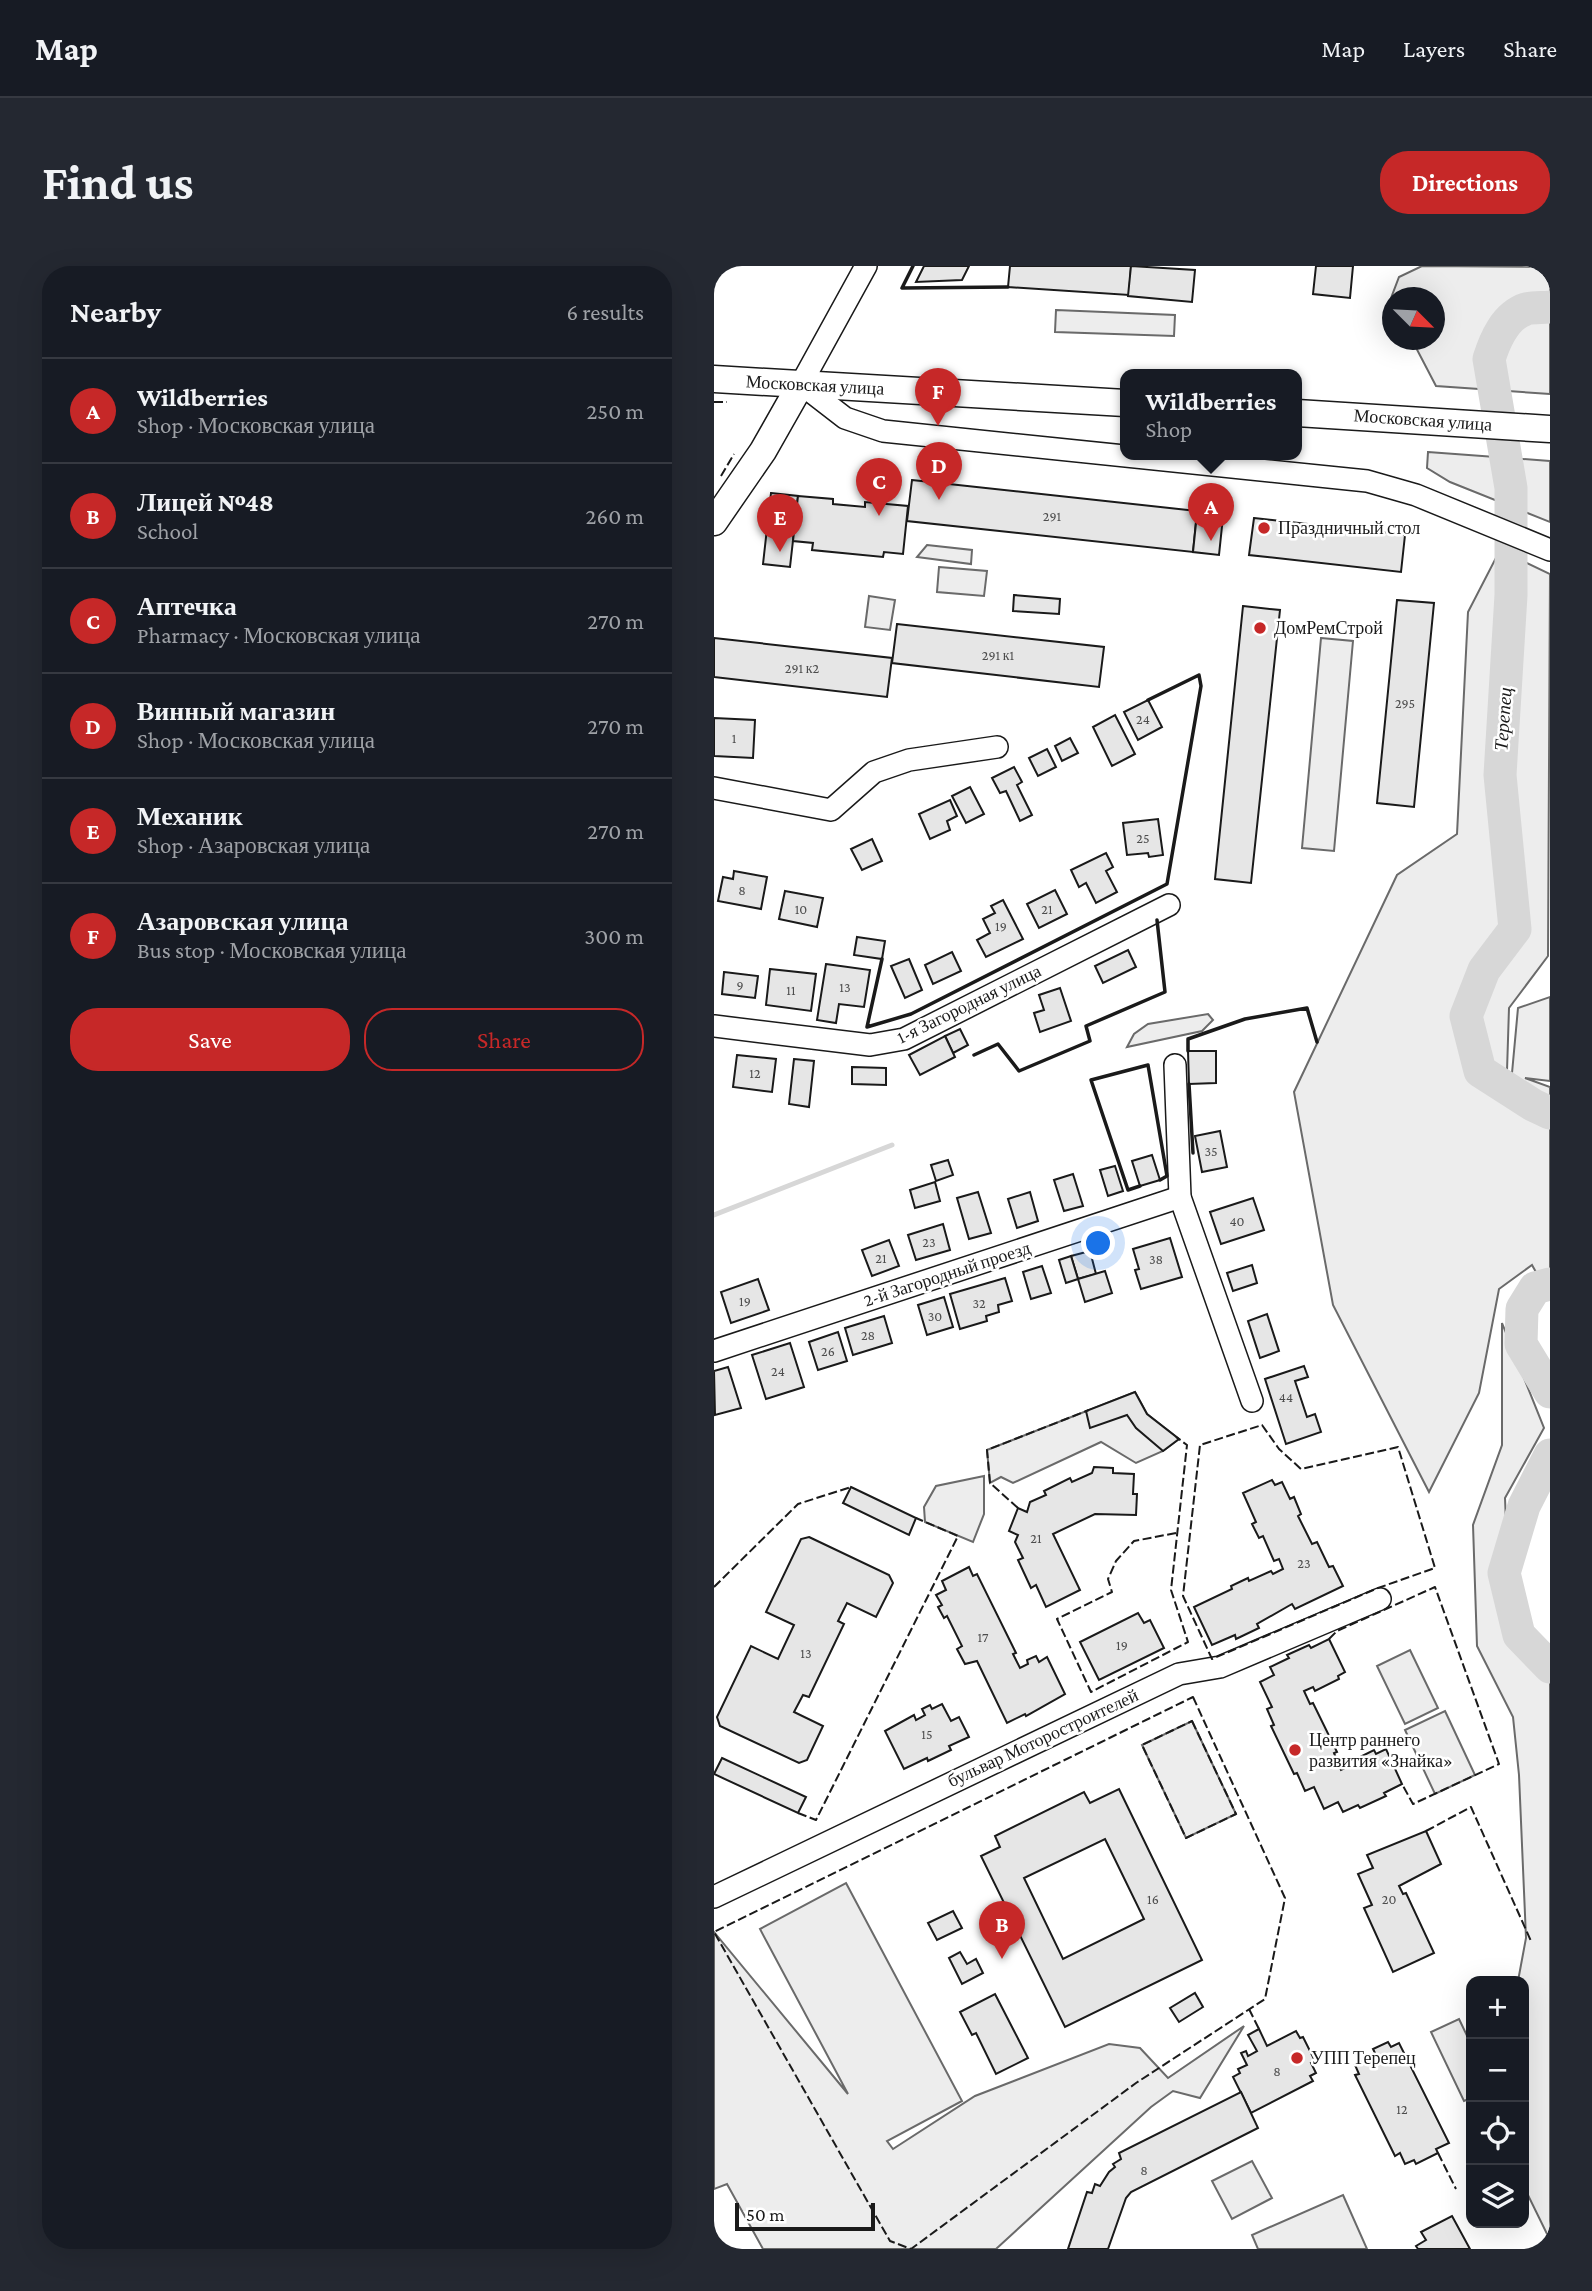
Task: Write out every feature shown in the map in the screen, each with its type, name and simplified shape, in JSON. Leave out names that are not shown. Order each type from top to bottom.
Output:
[{"type":"main road","name":"Московская улица","points":[[714,379],[1120,403]]},
{"type":"main road","points":[[714,522],[763,451],[801,384]]},
{"type":"main road","name":"Московская улица","points":[[1302,413],[1550,429]]},
{"type":"street","points":[[866,266],[801,384],[845,418],[883,431],[1120,455]]},
{"type":"street","points":[[1164,460],[1367,481],[1416,495],[1550,550]]},
{"type":"street","points":[[714,788],[831,810],[874,772],[909,760],[997,747]]},
{"type":"street","name":"1-я Загородная улица","points":[[714,1026],[870,1045],[904,1039],[1169,905]]},
{"type":"street","points":[[1175,1065],[1181,1197],[1252,1401]]},
{"type":"street","name":"2-й Загородный проезд","points":[[714,1350],[1181,1197]]},
{"type":"street","name":"бульвар Моторостроителей","points":[[714,1897],[1179,1674],[1220,1667],[1380,1599]]},
{"type":"shaded area","points":[[1422,266],[1550,267],[1550,394],[1436,386],[1417,350],[1445,350],[1445,287],[1395,287],[1399,277]]},
{"type":"shaded area","points":[[1056,310],[1175,315],[1174,336],[1055,332]]},
{"type":"shaded area","points":[[1428,452],[1550,461],[1550,522],[1450,482],[1427,468]]},
{"type":"shaded area","points":[[927,545],[972,550],[971,564],[917,557]]},
{"type":"shaded area","points":[[1500,550],[1550,574],[1548,956],[1509,1008],[1507,1071],[1512,1073],[1518,1008],[1550,997],[1550,1081],[1525,1078],[1550,1087],[1550,1297],[1532,1265],[1499,1289],[1479,1393],[1429,1492],[1333,1305],[1294,1092],[1397,875],[1457,834],[1468,612]]},
{"type":"shaded area","points":[[939,567],[987,571],[984,596],[937,592]]},
{"type":"shaded area","points":[[869,596],[895,600],[890,630],[865,627]]},
{"type":"shaded area","points":[[1321,638],[1353,641],[1334,851],[1302,848]]},
{"type":"shaded area","points":[[1208,1014],[1213,1020],[1202,1031],[1127,1047],[1134,1034],[1148,1024]]},
{"type":"shaded area","points":[[1502,1323],[1544,1428],[1505,1498],[1509,1599],[1550,1650],[1550,2240],[1529,2197],[1529,1976],[1519,1976],[1526,1938],[1519,1775],[1513,1717],[1477,1646],[1473,1525],[1502,1445]]},
{"type":"shaded area","points":[[1135,1392],[1147,1414],[1179,1439],[1163,1451],[1136,1463],[1101,1442],[1013,1483],[1001,1477],[990,1483],[987,1450]]},
{"type":"shaded area","points":[[984,1476],[984,1514],[973,1542],[925,1522],[924,1507],[936,1486]]},
{"type":"shaded area","points":[[1410,1650],[1438,1708],[1405,1724],[1377,1666]]},
{"type":"shaded area","points":[[1445,1711],[1475,1775],[1435,1794],[1405,1730]]},
{"type":"shaded area","points":[[1192,1721],[1236,1814],[1186,1838],[1142,1745]]},
{"type":"shaded area","points":[[846,1883],[962,2101],[887,2141],[893,2149],[975,2096],[1109,2044],[1140,2048],[1168,2078],[1244,2026],[1200,2098],[1173,2091],[1151,2107],[996,2249],[763,2249],[727,2184],[714,2189],[714,1932],[848,2094],[760,1929]]},
{"type":"shaded area","points":[[1459,2019],[1466,2034],[1466,2100],[1464,2101],[1431,2032]]},
{"type":"shaded area","points":[[1252,2161],[1272,2198],[1232,2219],[1212,2181]]},
{"type":"shaded area","points":[[1343,2195],[1367,2249],[1258,2249],[1252,2235]]},
{"type":"building","points":[[924,266],[969,266],[962,280],[916,282]]},
{"type":"building","points":[[1010,266],[1131,266],[1129,295],[1008,287]]},
{"type":"building","points":[[1131,266],[1195,270],[1192,302],[1128,296]]},
{"type":"building","points":[[1316,266],[1353,266],[1350,298],[1313,294]]},
{"type":"building","points":[[912,480],[1197,511],[1193,552],[907,521]]},
{"type":"building","points":[[771,493],[798,496],[790,567],[763,564]]},
{"type":"building","points":[[798,496],[833,499],[833,504],[865,507],[865,502],[908,506],[903,554],[884,552],[883,557],[812,550],[813,543],[793,541]]},
{"type":"building","points":[[1198,504],[1224,507],[1219,555],[1193,552]]},
{"type":"building","points":[[1254,518],[1405,535],[1401,572],[1249,555]]},
{"type":"building","points":[[1014,595],[1060,599],[1059,614],[1013,611]]},
{"type":"building","points":[[1397,600],[1434,603],[1414,807],[1377,803]]},
{"type":"building","points":[[1243,606],[1280,610],[1251,883],[1215,879]]},
{"type":"building","points":[[897,624],[1104,647],[1099,687],[892,663]]},
{"type":"building","points":[[714,638],[892,658],[887,697],[714,677]]},
{"type":"building","points":[[1148,700],[1162,727],[1138,740],[1124,712]]},
{"type":"building","points":[[1115,715],[1135,754],[1112,766],[1093,727]]},
{"type":"building","points":[[714,718],[755,720],[753,758],[714,756]]},
{"type":"building","points":[[1070,738],[1078,753],[1062,761],[1055,746]]},
{"type":"building","points":[[1047,749],[1056,767],[1038,776],[1029,758]]},
{"type":"building","points":[[1014,767],[1022,782],[1017,785],[1032,815],[1020,821],[1006,791],[1000,793],[992,778]]},
{"type":"building","points":[[970,787],[984,814],[966,823],[952,796]]},
{"type":"building","points":[[950,800],[957,816],[947,821],[950,830],[930,839],[919,814]]},
{"type":"building","points":[[1158,819],[1163,855],[1127,855],[1123,823]]},
{"type":"building","points":[[872,839],[882,861],[862,870],[851,849]]},
{"type":"building","points":[[1106,853],[1113,867],[1106,871],[1117,892],[1096,903],[1086,883],[1079,887],[1071,870]]},
{"type":"building","points":[[734,871],[767,877],[761,909],[718,901],[723,877],[733,879]]},
{"type":"building","points":[[1055,890],[1067,914],[1039,928],[1027,904]]},
{"type":"building","points":[[785,891],[823,898],[817,927],[779,919]]},
{"type":"building","points":[[1003,900],[1023,939],[986,957],[977,940],[990,933],[983,919],[995,913],[991,906]]},
{"type":"building","points":[[857,937],[885,941],[882,959],[854,955]]},
{"type":"building","points":[[1128,950],[1136,967],[1103,983],[1095,966]]},
{"type":"building","points":[[952,952],[961,971],[933,984],[925,965]]},
{"type":"building","points":[[909,959],[922,990],[905,998],[891,966]]},
{"type":"building","points":[[826,964],[870,970],[864,1007],[839,1004],[836,1023],[817,1020]]},
{"type":"building","points":[[770,969],[816,974],[811,1011],[766,1005]]},
{"type":"building","points":[[724,972],[758,976],[755,998],[722,994]]},
{"type":"building","points":[[1060,988],[1071,1021],[1040,1032],[1034,1013],[1044,1010],[1039,995]]},
{"type":"building","points":[[960,1029],[968,1045],[953,1053],[945,1036]]},
{"type":"building","points":[[945,1036],[955,1057],[920,1075],[909,1055]]},
{"type":"building","points":[[1188,1051],[1216,1051],[1216,1083],[1189,1084]]},
{"type":"building","points":[[737,1055],[776,1059],[772,1092],[733,1087]]},
{"type":"building","points":[[794,1059],[814,1061],[809,1107],[789,1104]]},
{"type":"building","points":[[852,1067],[886,1068],[886,1085],[852,1084]]},
{"type":"building","points":[[1220,1131],[1227,1167],[1202,1172],[1195,1136]]},
{"type":"building","points":[[1152,1155],[1160,1180],[1140,1186],[1132,1161]]},
{"type":"building","points":[[948,1160],[953,1175],[936,1181],[931,1165]]},
{"type":"building","points":[[1115,1166],[1123,1191],[1108,1196],[1100,1170]]},
{"type":"building","points":[[1073,1174],[1083,1206],[1064,1211],[1054,1180]]},
{"type":"building","points":[[935,1182],[940,1201],[915,1208],[910,1190]]},
{"type":"building","points":[[978,1192],[991,1233],[969,1239],[957,1198]]},
{"type":"building","points":[[1030,1192],[1038,1221],[1017,1228],[1008,1199]]},
{"type":"building","points":[[1253,1198],[1264,1230],[1221,1244],[1210,1212]]},
{"type":"building","points":[[943,1224],[950,1250],[916,1260],[908,1235]]},
{"type":"building","points":[[1170,1238],[1182,1277],[1141,1289],[1135,1270],[1139,1269],[1133,1249]]},
{"type":"building","points":[[889,1240],[899,1266],[872,1276],[862,1250]]},
{"type":"building","points":[[1090,1251],[1096,1274],[1078,1279],[1071,1256]]},
{"type":"building","points":[[1071,1256],[1078,1279],[1066,1283],[1059,1260]]},
{"type":"building","points":[[1252,1265],[1257,1283],[1233,1291],[1227,1273]]},
{"type":"building","points":[[1042,1266],[1051,1293],[1031,1299],[1023,1272]]},
{"type":"building","points":[[1105,1271],[1112,1293],[1085,1302],[1078,1279]]},
{"type":"building","points":[[1005,1278],[1012,1301],[998,1305],[999,1312],[986,1316],[987,1321],[960,1329],[950,1294]]},
{"type":"building","points":[[758,1279],[769,1310],[731,1323],[721,1292]]},
{"type":"building","points":[[944,1297],[953,1327],[927,1335],[918,1305]]},
{"type":"building","points":[[1267,1314],[1279,1351],[1260,1358],[1248,1321]]},
{"type":"building","points":[[884,1316],[892,1343],[853,1355],[845,1328]]},
{"type":"building","points":[[838,1332],[847,1361],[818,1370],[809,1342]]},
{"type":"building","points":[[790,1343],[804,1387],[766,1399],[752,1355]]},
{"type":"building","points":[[1304,1366],[1308,1377],[1295,1381],[1307,1417],[1315,1414],[1321,1432],[1286,1444],[1265,1379]]},
{"type":"building","points":[[728,1367],[741,1408],[715,1415],[714,1371]]},
{"type":"building","points":[[1135,1392],[1147,1414],[1179,1439],[1163,1451],[1136,1428],[1127,1415],[1090,1428],[1086,1411]]},
{"type":"building","points":[[1094,1467],[1113,1468],[1113,1473],[1134,1474],[1136,1515],[1095,1514],[1053,1534],[1080,1590],[1046,1607],[1036,1585],[1031,1588],[1018,1560],[1023,1558],[1015,1542],[1018,1535],[1009,1531],[1018,1508],[1027,1512],[1030,1502],[1046,1495],[1044,1491],[1070,1478],[1072,1482],[1092,1473]]},
{"type":"building","points":[[1272,1480],[1275,1485],[1282,1482],[1290,1499],[1294,1497],[1301,1514],[1298,1516],[1312,1544],[1317,1542],[1329,1567],[1333,1566],[1343,1586],[1295,1609],[1292,1604],[1257,1624],[1259,1628],[1236,1639],[1235,1635],[1212,1645],[1194,1607],[1232,1589],[1231,1586],[1248,1578],[1249,1581],[1271,1571],[1273,1574],[1283,1569],[1279,1559],[1274,1561],[1263,1536],[1259,1538],[1252,1524],[1256,1522],[1243,1493]]},
{"type":"building","points":[[851,1487],[916,1518],[909,1535],[843,1503]]},
{"type":"building","points":[[809,1537],[889,1575],[893,1583],[876,1617],[847,1603],[838,1621],[844,1624],[809,1697],[803,1695],[794,1712],[823,1726],[807,1760],[799,1763],[720,1726],[717,1717],[751,1646],[778,1659],[794,1625],[766,1612],[801,1539]]},
{"type":"building","points":[[969,1567],[973,1576],[977,1574],[1016,1653],[1013,1654],[1020,1668],[1028,1664],[1027,1660],[1036,1656],[1039,1662],[1047,1657],[1065,1694],[1026,1716],[1025,1714],[1007,1723],[977,1661],[965,1664],[957,1649],[962,1646],[947,1616],[944,1618],[938,1607],[942,1605],[936,1595],[946,1590],[942,1581]]},
{"type":"building","points":[[1138,1613],[1144,1623],[1150,1620],[1164,1648],[1099,1680],[1080,1642]]},
{"type":"building","points":[[1329,1639],[1345,1672],[1338,1676],[1339,1679],[1315,1691],[1313,1687],[1304,1691],[1310,1704],[1313,1703],[1337,1752],[1334,1753],[1341,1770],[1374,1750],[1376,1754],[1386,1749],[1402,1784],[1384,1793],[1386,1796],[1360,1808],[1358,1805],[1343,1812],[1338,1802],[1324,1809],[1314,1787],[1305,1791],[1297,1773],[1294,1774],[1271,1726],[1274,1725],[1267,1709],[1272,1707],[1260,1682],[1274,1675],[1270,1667],[1289,1658],[1287,1655]]},
{"type":"building","points":[[942,1704],[951,1721],[959,1717],[969,1737],[949,1746],[951,1750],[904,1769],[885,1731],[914,1715],[916,1720],[925,1715],[922,1709],[930,1705],[932,1709]]},
{"type":"building","points":[[722,1758],[806,1797],[798,1813],[714,1774]]},
{"type":"building","points":[[1119,1789],[1202,1960],[1065,2027],[981,1856],[1000,1847],[995,1836],[1084,1792],[1090,1803]],"holes":[[[1105,1839],[1144,1919],[1063,1959],[1024,1878]]]},
{"type":"building","points":[[1426,1831],[1441,1864],[1399,1886],[1403,1894],[1406,1893],[1434,1953],[1393,1972],[1364,1908],[1372,1905],[1358,1874],[1373,1868],[1367,1855]]},
{"type":"building","points":[[953,1911],[962,1928],[937,1940],[928,1923]]},
{"type":"building","points":[[960,1952],[967,1964],[976,1959],[983,1973],[962,1984],[949,1958]]},
{"type":"building","points":[[1195,1993],[1203,2007],[1179,2022],[1170,2008]]},
{"type":"building","points":[[995,1994],[1028,2058],[996,2074],[976,2033],[972,2035],[960,2012]]},
{"type":"building","points":[[1259,2029],[1267,2046],[1296,2031],[1300,2038],[1303,2037],[1315,2061],[1311,2063],[1316,2073],[1310,2076],[1313,2081],[1251,2113],[1233,2077],[1240,2073],[1238,2069],[1247,2065],[1241,2053],[1246,2051],[1248,2056],[1257,2051],[1248,2035]]},
{"type":"building","points":[[1388,2042],[1391,2047],[1399,2043],[1449,2143],[1436,2149],[1438,2153],[1416,2164],[1414,2160],[1405,2164],[1400,2153],[1395,2156],[1355,2075],[1359,2074],[1355,2065],[1376,2055],[1373,2049]]},
{"type":"building","points":[[1241,2092],[1258,2128],[1131,2192],[1126,2198],[1108,2249],[1068,2249],[1087,2192],[1092,2193],[1095,2184],[1100,2186],[1115,2167],[1113,2164],[1121,2159],[1119,2153]]},
{"type":"building","points":[[1452,2216],[1470,2249],[1418,2249],[1416,2246],[1426,2240],[1421,2232]]},
{"type":"waterway","name":"Терепец","points":[[1550,307],[1526,309],[1512,317],[1498,337],[1489,359],[1511,488],[1511,595],[1500,775],[1515,929],[1484,970],[1466,1016],[1480,1071],[1550,1113]]},
{"type":"waterway","points":[[714,1215],[892,1145]]},
{"type":"waterway","name":"Терепец","points":[[1550,1284],[1535,1288],[1522,1309],[1521,1344],[1550,1392]]},
{"type":"waterway","name":"Терепец","points":[[1550,1455],[1524,1506],[1504,1573],[1519,1635],[1550,1667]]},
{"type":"fence","points":[[714,402],[727,402]]},
{"type":"fence","points":[[721,476],[734,454]]},
{"type":"fence","points":[[1018,1508],[990,1483],[987,1450],[1089,1410]]},
{"type":"fence","points":[[1262,1425],[1279,1449],[1301,1469],[1398,1447],[1435,1568],[1378,1588],[1212,1659],[1183,1596],[1200,1445],[1262,1425]]},
{"type":"fence","points":[[1176,1437],[1187,1445],[1171,1590],[1188,1642],[1091,1692],[1057,1619],[1112,1592],[1108,1579],[1116,1561],[1134,1541],[1176,1533]]},
{"type":"fence","points":[[714,1587],[798,1504],[851,1487]]},
{"type":"fence","points":[[798,1813],[816,1820],[958,1536],[916,1518]]},
{"type":"fence","points":[[1329,1639],[1337,1631],[1435,1587],[1499,1764],[1413,1804],[1402,1784]]},
{"type":"fence","points":[[1193,1697],[1285,1898],[1265,1999],[1136,2083],[911,2249],[890,2241],[714,1932],[1193,1697]]},
{"type":"fence","points":[[1192,1721],[1236,1814],[1186,1838],[1142,1745],[1192,1721]]},
{"type":"fence","points":[[1426,1831],[1471,1807],[1531,1941]]},
{"type":"fence","points":[[1249,2009],[1259,2029]]},
{"type":"fence","points":[[1438,2153],[1456,2189]]},
{"type":"wall","points":[[913,266],[902,288],[1008,287]]},
{"type":"wall","points":[[882,959],[867,1027],[911,1014],[1167,884],[1201,686],[1199,675],[1148,700]]},
{"type":"wall","points":[[974,1055],[998,1044],[1019,1071],[1090,1041],[1086,1026],[1165,992],[1157,920]]},
{"type":"wall","points":[[1188,1051],[1188,1039],[1245,1019],[1307,1008],[1317,1042]]},
{"type":"wall","points":[[1140,1186],[1128,1190],[1091,1080],[1148,1065],[1167,1176],[1160,1180]]},
{"type":"wall","points":[[1189,1084],[1193,1153]]},
{"type":"place","name":"Азаровская улица","points":[[938,426]]},
{"type":"place","name":"Винный магазин","points":[[939,500]]},
{"type":"place","name":"Аптечка","points":[[879,516]]},
{"type":"place","name":"Праздничный стол","points":[[1264,528]]},
{"type":"place","name":"Wildberries","points":[[1211,541]]},
{"type":"place","name":"Механик","points":[[780,552]]},
{"type":"place","name":"ДомРемСтрой","points":[[1260,628]]},
{"type":"place","name":"Центр раннего развития «Знайка»","points":[[1295,1750]]},
{"type":"place","name":"Лицей №48","points":[[1002,1959]]},
{"type":"place","name":"УПП Терепец","points":[[1297,2058]]}]
